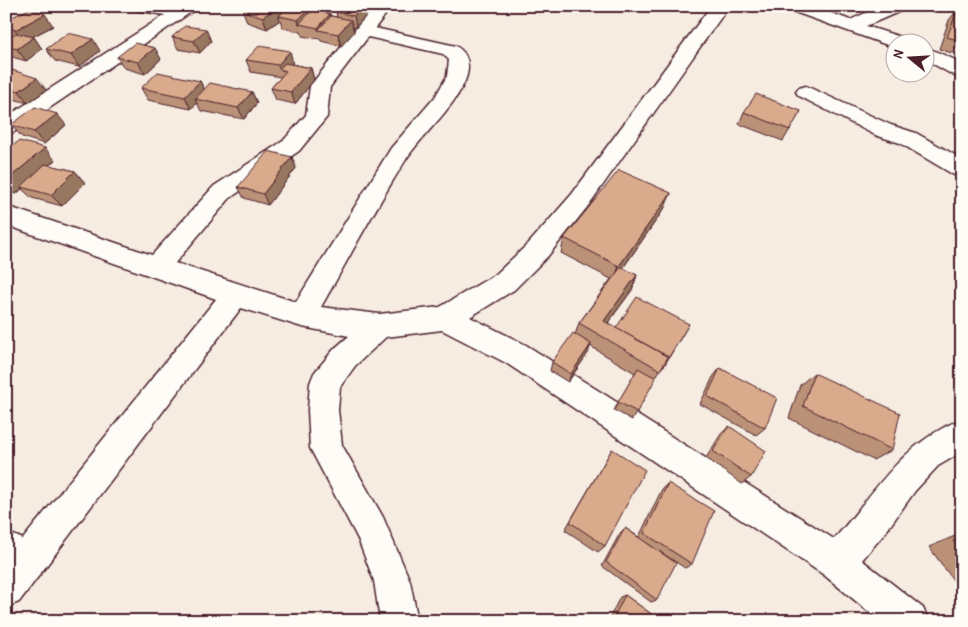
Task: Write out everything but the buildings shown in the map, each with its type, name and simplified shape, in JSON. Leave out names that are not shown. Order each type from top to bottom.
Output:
[{"type":"street","points":[[140,6],[186,9]]},
{"type":"street","points":[[156,268],[222,192],[291,146],[316,117],[320,86],[383,6]]},
{"type":"street","points":[[6,215],[235,295],[302,316],[338,323],[379,326],[445,318],[505,282],[540,250],[580,200],[720,6]]},
{"type":"street","points":[[795,6],[886,38]]},
{"type":"street","points":[[850,26],[897,6]]},
{"type":"street","points":[[6,127],[186,9]]},
{"type":"street","points":[[302,316],[399,153],[443,100],[457,76],[459,60],[456,54],[449,50],[364,31]]},
{"type":"street","points":[[936,58],[960,70]]},
{"type":"street","points":[[806,92],[883,130],[908,138],[962,169]]},
{"type":"street","points":[[6,588],[17,555],[235,295]]},
{"type":"street","points":[[445,318],[516,354],[837,562],[902,618]]},
{"type":"street","points":[[379,326],[345,356],[325,382],[323,410],[326,448],[371,529],[392,581],[400,621]]},
{"type":"street","points":[[837,562],[873,521],[903,479],[927,455],[962,434]]}]
